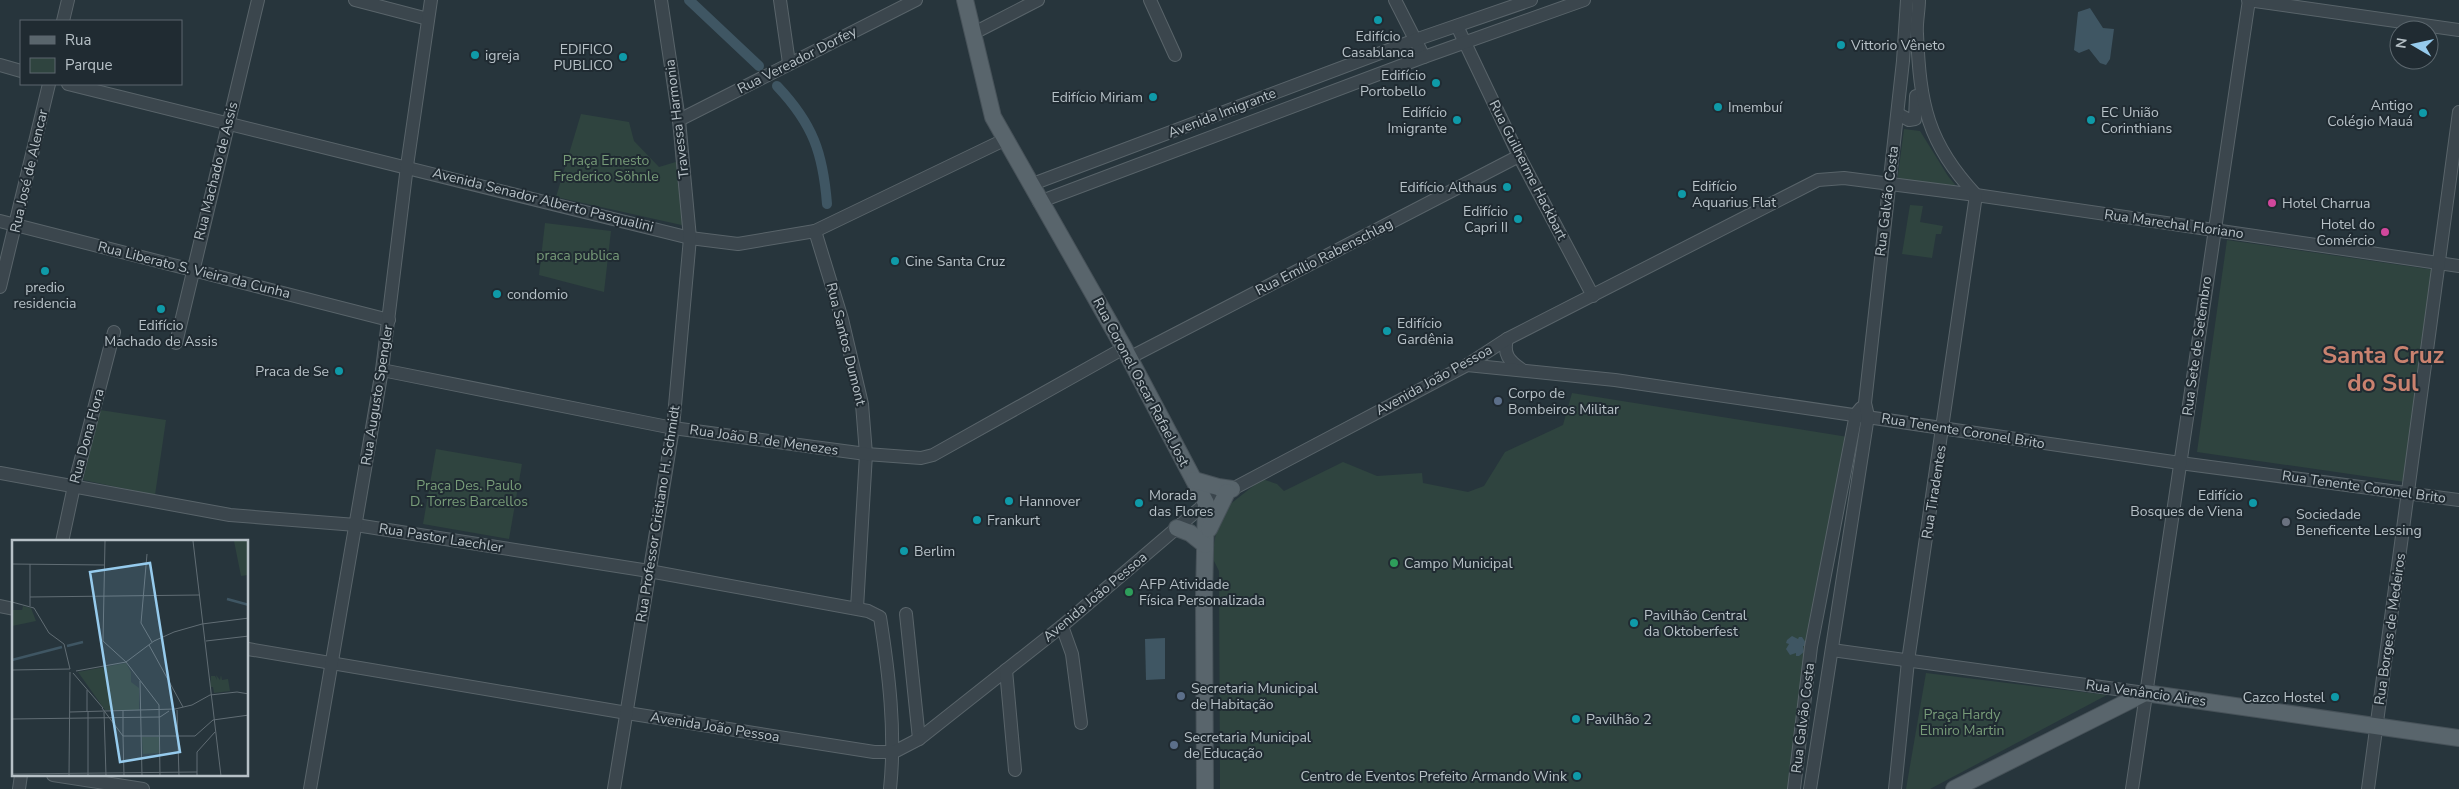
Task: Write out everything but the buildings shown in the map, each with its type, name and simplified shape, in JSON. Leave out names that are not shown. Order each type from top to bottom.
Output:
[{"type":"main road","name":"Rua Coronel Oscar Rafael Jost","points":[[964,0],[993,117],[1004,140],[1127,353],[1206,503],[1205,789]]},
{"type":"main road","points":[[1177,528],[1205,541],[1230,490],[1194,480]]},
{"type":"main road","points":[[1954,789],[2145,693]]},
{"type":"main road","name":"Rua Venâncio Aires","points":[[2145,693],[2459,738]]},
{"type":"street","points":[[63,20],[68,0]]},
{"type":"street","name":"Rua Machado de Assis","points":[[176,343],[192,269],[258,0]]},
{"type":"street","points":[[355,0],[428,19]]},
{"type":"street","name":"Rua Augusto Spengler","points":[[310,789],[382,370],[406,166],[431,0]]},
{"type":"street","name":"Travessa Harmonia","points":[[661,0],[679,120],[690,238]]},
{"type":"street","points":[[780,0],[789,63]]},
{"type":"street","name":"Rua Vereador Dorfey","points":[[679,120],[916,0]]},
{"type":"street","points":[[972,34],[1038,0]]},
{"type":"street","points":[[1150,0],[1176,55]]},
{"type":"street","points":[[1394,0],[1424,57]]},
{"type":"street","name":"Avenida Imigrante","points":[[1030,185],[1415,40],[1530,0]]},
{"type":"street","name":"Avenida Imigrante","points":[[1039,202],[1424,57],[1584,0]]},
{"type":"street","name":"Rua Galvão Costa","points":[[1794,789],[1811,648],[1865,403],[1897,118],[1907,0]]},
{"type":"street","points":[[1897,118],[1916,119],[1914,59],[1919,0]]},
{"type":"street","points":[[2249,0],[2459,30]]},
{"type":"street","name":"Rua Sete de Setembro","points":[[2132,789],[2249,0]]},
{"type":"street","points":[[1457,26],[1464,44]]},
{"type":"street","points":[[1916,32],[1922,91],[1929,127],[1956,172],[1976,195]]},
{"type":"street","name":"Rua Guilherme Hackbart","points":[[1464,44],[1519,156],[1593,296]]},
{"type":"street","points":[[0,65],[20,71]]},
{"type":"street","name":"Rua José de Alencar","points":[[0,287],[17,225],[49,85]]},
{"type":"street","name":"Avenida Senador Alberto Pasqualini","points":[[72,85],[406,166],[690,238],[738,244],[815,232],[1004,140]]},
{"type":"street","name":"Rua Borges de Medeiros","points":[[2368,789],[2459,112]]},
{"type":"street","points":[[1897,118],[1910,127],[1929,127]]},
{"type":"street","name":"Rua Emílio Rabenschlag","points":[[1127,353],[1519,156]]},
{"type":"street","points":[[1087,164],[1095,181]]},
{"type":"street","name":"Avenida João Pessoa","points":[[249,649],[627,713],[874,752],[894,752],[919,739],[1062,626],[1206,503],[1467,365],[1507,339],[1810,183],[1834,178],[1889,185]]},
{"type":"street","name":"Rua Marechal Floriano","points":[[1889,185],[1976,195],[2459,266]]},
{"type":"street","name":"Rua Tiradentes","points":[[1895,789],[1908,661],[1944,427],[1976,195]]},
{"type":"street","name":"Rua Liberato S. Vieira da Cunha","points":[[0,221],[389,320]]},
{"type":"street","name":"Rua Santos Dumont","points":[[815,232],[855,369],[862,404],[866,454],[857,608]]},
{"type":"street","name":"Rua Professor Cristiano H. Schmidt","points":[[614,789],[673,428],[690,238]]},
{"type":"street","name":"Rua Dona Flora","points":[[62,540],[74,486],[114,332]]},
{"type":"street","points":[[1507,339],[1505,347],[1508,358],[1521,369]]},
{"type":"street","name":"Rua João B. de Menezes","points":[[382,370],[673,428],[866,454],[921,458],[933,455],[1127,353]]},
{"type":"street","name":"Rua Tenente Coronel Brito","points":[[1467,365],[1615,380],[2180,463],[2459,500]]},
{"type":"street","name":"Rua Galvão Costa","points":[[1810,789],[1832,650],[1862,415]]},
{"type":"street","name":"Rua Pastor Laechler","points":[[0,473],[230,514],[356,525],[649,571],[857,608],[880,617],[886,656],[894,752]]},
{"type":"street","points":[[906,614],[919,739]]},
{"type":"street","points":[[1062,626],[1072,654],[1081,723]]},
{"type":"street","name":"Rua Galvão Costa","points":[[1811,648],[1814,639],[1823,636],[1831,643],[1832,650]]},
{"type":"street","name":"Rua Venâncio Aires","points":[[1832,650],[2145,693]]},
{"type":"street","points":[[1006,670],[1015,770]]},
{"type":"street","points":[[890,789],[894,752]]},
{"type":"street","points":[[19,789],[21,776]]},
{"type":"street","points":[[59,776],[143,789]]},
{"type":"green space","name":"Praça Ernesto Frederico Söhnle","points":[[581,114],[629,122],[634,141],[659,167],[679,161],[686,226],[556,197]]},
{"type":"green space","points":[[1904,129],[1920,131],[1948,176],[1961,192],[1897,183]]},
{"type":"green space","points":[[1910,205],[1923,206],[1920,222],[1943,226],[1941,234],[1936,234],[1932,258],[1902,254]]},
{"type":"green space","name":"praca publica","points":[[545,223],[611,231],[604,292],[539,275]]},
{"type":"green space","points":[[2227,240],[2435,270],[2405,482],[2197,452]]},
{"type":"green space","points":[[1572,393],[1848,437],[1790,789],[1220,789],[1219,571],[1212,557],[1219,513],[1262,479],[1277,484],[1284,491],[1343,462],[1377,476],[1422,473],[1423,483],[1468,492],[1484,486],[1505,452],[1563,425]]},
{"type":"green space","points":[[100,410],[166,420],[155,495],[83,480]]},
{"type":"green space","name":"Praça Des. Paulo D. Torres Barcellos","points":[[436,449],[522,464],[509,539],[423,524]]},
{"type":"green space","name":"Praça Hardy Elmiro Martin","points":[[1926,673],[2107,695],[1930,789],[1906,789]]},
{"type":"water","points":[[2090,8],[2103,28],[2114,29],[2110,59],[2106,65],[2100,63],[2089,49],[2079,53],[2074,50],[2078,12]]},
{"type":"water","points":[[1792,636],[1798,639],[1802,637],[1806,643],[1803,646],[1804,652],[1799,656],[1796,656],[1796,653],[1790,655],[1786,649],[1789,644],[1786,643],[1787,640]]},
{"type":"water","points":[[1165,638],[1165,679],[1146,680],[1145,639]]},
{"type":"waterway","points":[[689,0],[759,66]]},
{"type":"waterway","points":[[777,86],[799,113],[814,140],[823,169],[827,204]]},
{"type":"place","name":"Edifício Casablanca","points":[[1378,20]]},
{"type":"place","name":"Vittorio Vêneto","points":[[1841,45]]},
{"type":"place","name":"igreja","points":[[475,55]]},
{"type":"place","name":"EDIFICO PUBLICO","points":[[623,57]]},
{"type":"place","name":"Edifício Portobello","points":[[1436,83]]},
{"type":"place","name":"Edifício Miriam","points":[[1153,97]]},
{"type":"place","name":"Imembuí","points":[[1718,107]]},
{"type":"place","name":"Antigo Colégio Mauá","points":[[2423,113]]},
{"type":"place","name":"Edifício Imigrante","points":[[1457,120]]},
{"type":"place","name":"EC União Corinthians","points":[[2091,120]]},
{"type":"place","name":"Edifício Althaus","points":[[1507,187]]},
{"type":"place","name":"Edifício Aquarius Flat","points":[[1682,194]]},
{"type":"place","name":"Hotel Charrua","points":[[2272,203]]},
{"type":"place","name":"Edifício Capri II","points":[[1518,219]]},
{"type":"place","name":"Hotel do Comércio","points":[[2385,232]]},
{"type":"place","name":"Cine Santa Cruz","points":[[895,261]]},
{"type":"place","name":"predio residencia","points":[[45,271]]},
{"type":"place","name":"condomio","points":[[497,294]]},
{"type":"place","name":"Edifício Machado de Assis","points":[[161,309]]},
{"type":"place","name":"Edifício Gardênia","points":[[1387,331]]},
{"type":"place","name":"Praca de Se","points":[[339,371]]},
{"type":"place","name":"Corpo de Bombeiros Militar","points":[[1498,401]]},
{"type":"place","name":"Hannover","points":[[1009,501]]},
{"type":"place","name":"Morada das Flores","points":[[1139,503]]},
{"type":"place","name":"Edifício Bosques de Viena","points":[[2253,503]]},
{"type":"place","name":"Frankurt","points":[[977,520]]},
{"type":"place","name":"Sociedade Beneficente Lessing","points":[[2286,522]]},
{"type":"place","name":"Berlim","points":[[904,551]]},
{"type":"place","name":"Campo Municipal","points":[[1394,563]]},
{"type":"place","name":"AFP Atividade Física Personalizada","points":[[1129,592]]},
{"type":"place","name":"Pavilhão Central da Oktoberfest","points":[[1634,623]]},
{"type":"place","name":"Secretaria Municipal de Habitação","points":[[1181,696]]},
{"type":"place","name":"Cazco Hostel","points":[[2335,697]]},
{"type":"place","name":"Pavilhão 2","points":[[1576,719]]},
{"type":"place","name":"Secretaria Municipal de Educação","points":[[1174,745]]},
{"type":"place","name":"Centro de Eventos Prefeito Armando Wink","points":[[1577,776]]},
{"type":"district","name":"Santa Cruz do Sul","points":[[2383,369]]}]
